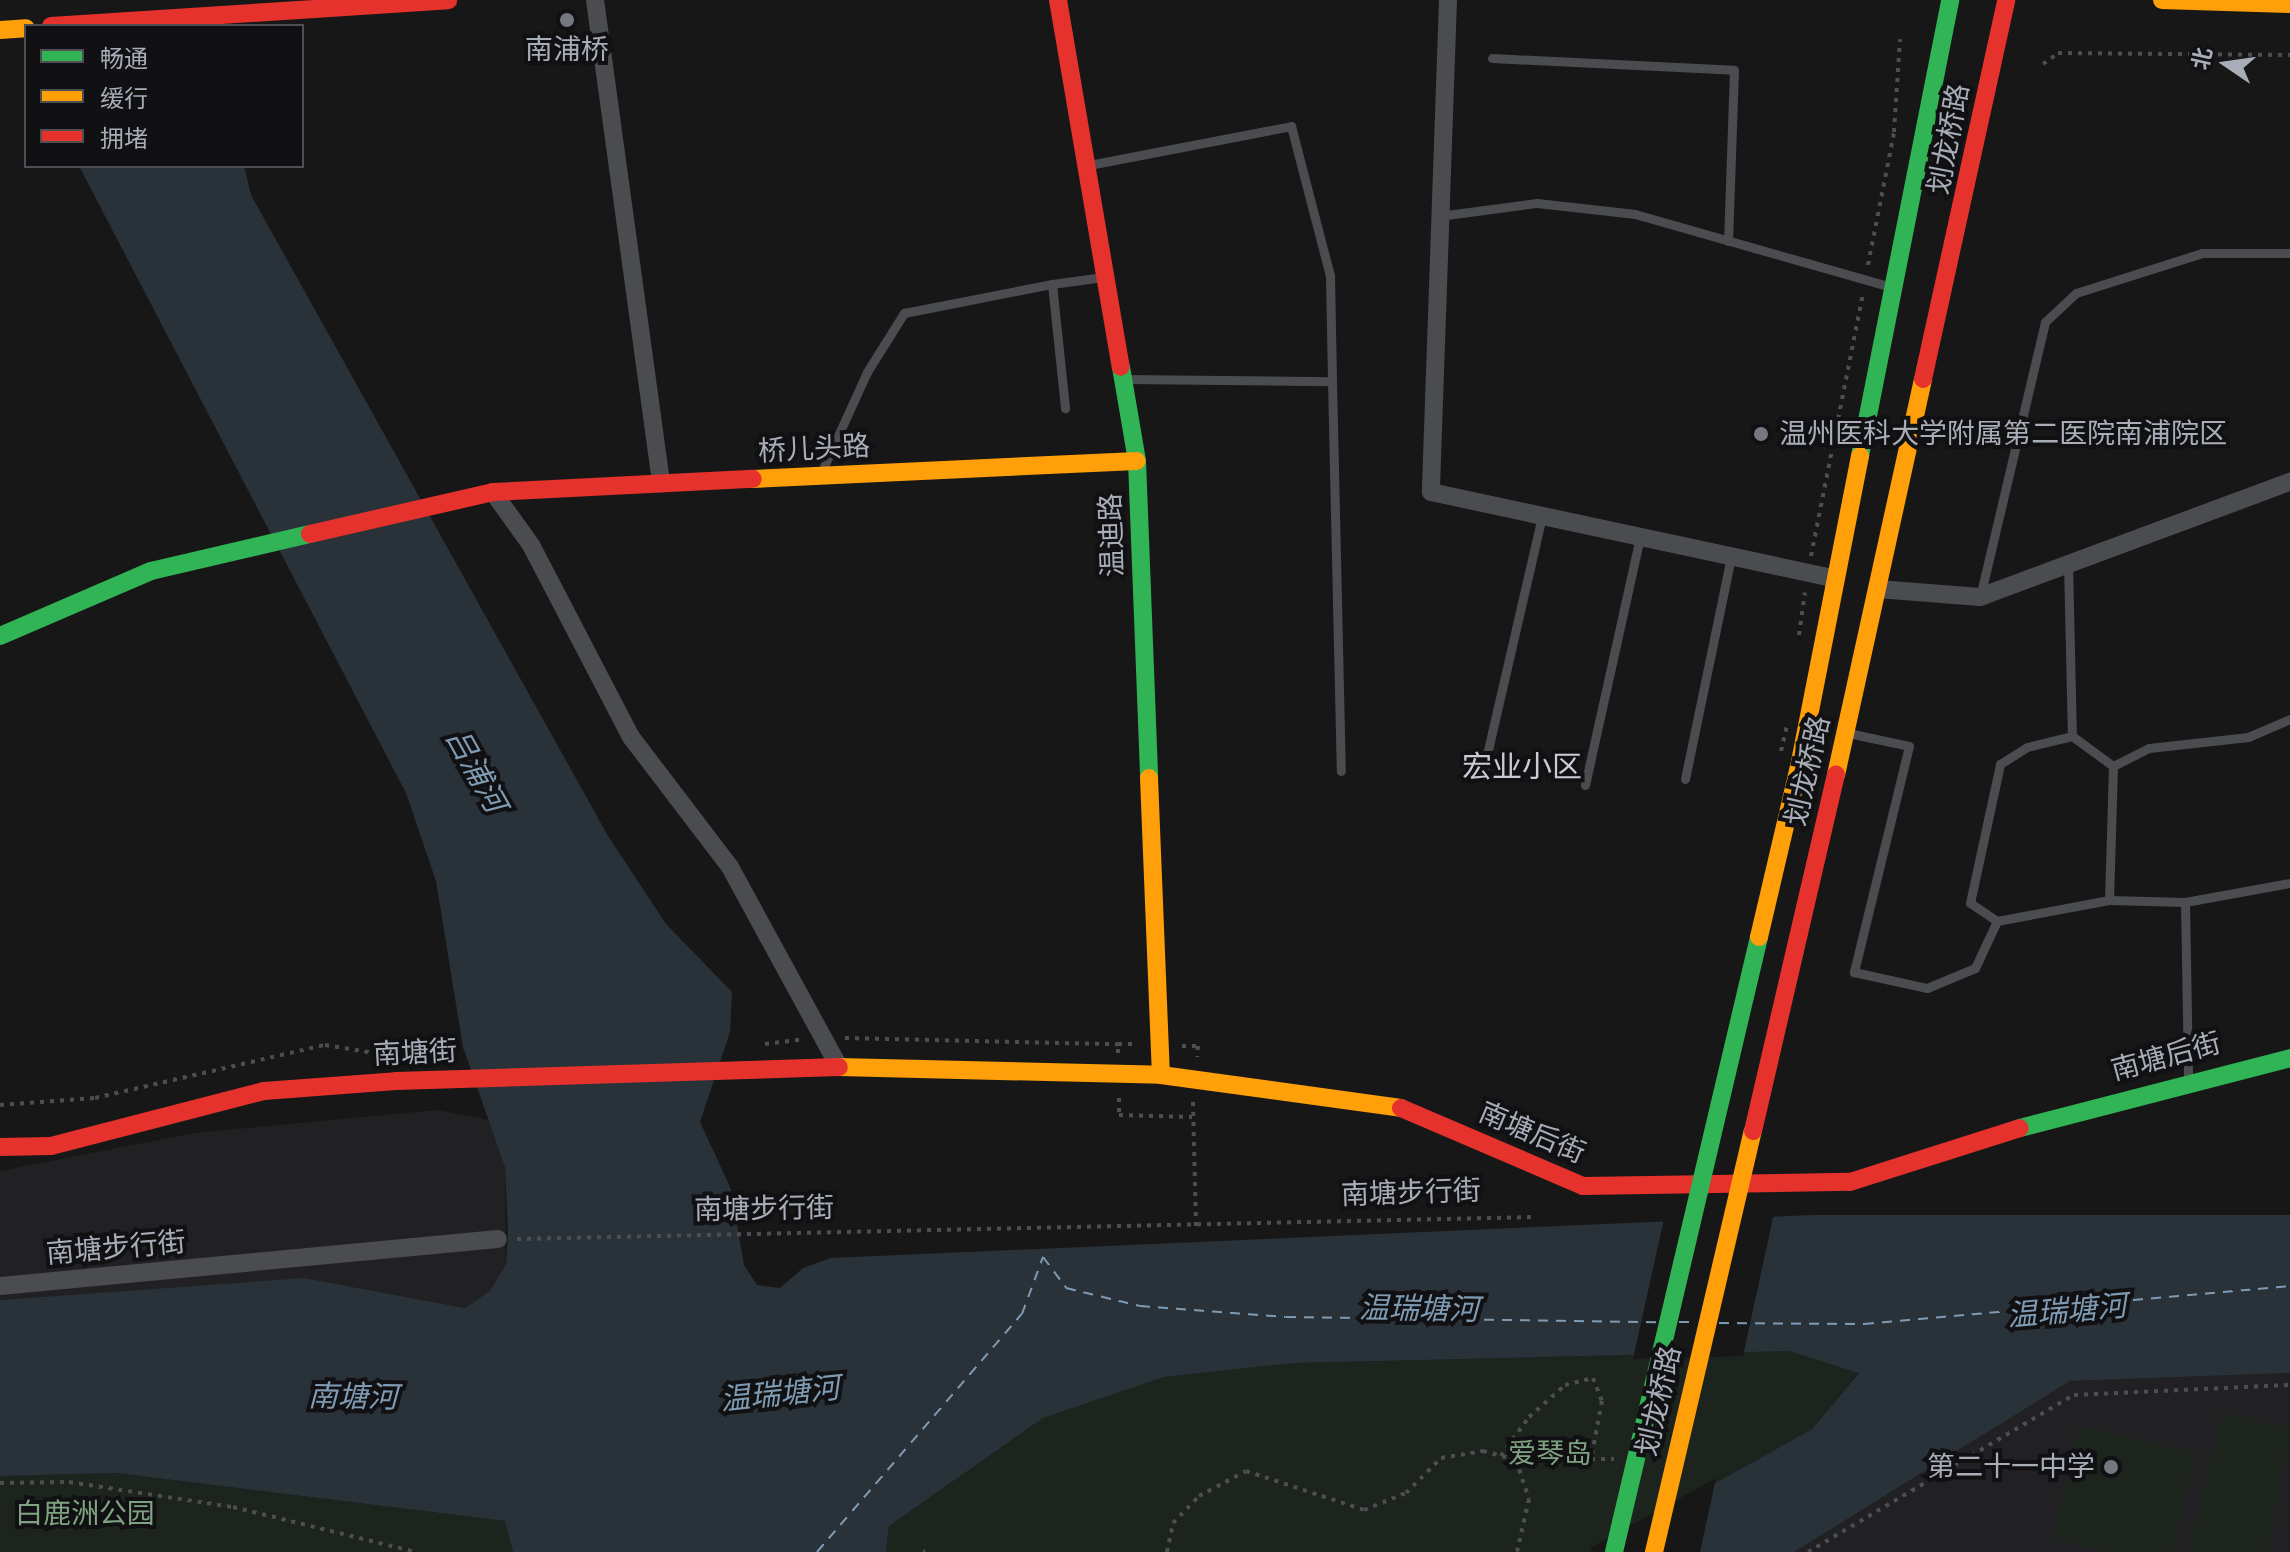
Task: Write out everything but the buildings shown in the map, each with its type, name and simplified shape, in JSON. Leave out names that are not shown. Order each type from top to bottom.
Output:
[{"type":"street","points":[[77,24],[448,0]]},
{"type":"street","points":[[595,0],[661,484]]},
{"type":"street","name":"温迪路","points":[[1058,0],[1110,276],[1137,461],[1161,1075]]},
{"type":"street","points":[[1448,0],[1436,217],[1431,492],[1836,579]]},
{"type":"street","name":"划龙桥路","points":[[1614,1552],[1799,767],[1950,0]]},
{"type":"street","name":"划龙桥路","points":[[1654,1552],[1846,733],[2006,0]]},
{"type":"street","points":[[2162,0],[2290,4]]},
{"type":"street","points":[[0,30],[24,28]]},
{"type":"street","name":"桥儿头路","points":[[0,636],[151,571],[493,492],[1137,461]]},
{"type":"street","points":[[1878,589],[1980,597],[2290,482]]},
{"type":"street","points":[[493,492],[531,545],[631,737],[730,867],[839,1067]]},
{"type":"street","name":"南塘后街","points":[[839,1067],[1195,1077],[1396,1106],[1583,1186],[1850,1182],[2188,1080],[2290,1058]]},
{"type":"street","name":"南塘街","points":[[0,1147],[51,1146],[264,1091],[400,1080],[839,1067]]},
{"type":"street","name":"南塘步行街","points":[[0,1286],[498,1239]]},
{"type":"lane","points":[[1492,58],[1734,70],[1728,241]]},
{"type":"lane","points":[[1089,165],[1291,126],[1330,276],[1341,771]]},
{"type":"lane","points":[[1436,217],[1537,203],[1635,214],[1893,288]]},
{"type":"lane","points":[[1980,597],[2045,322],[2076,293],[2202,253],[2290,253]]},
{"type":"lane","points":[[820,476],[867,372],[904,313],[1110,276]]},
{"type":"lane","points":[[1052,284],[1065,408]]},
{"type":"lane","points":[[1125,379],[1332,381]]},
{"type":"lane","points":[[1482,776],[1542,516]]},
{"type":"lane","points":[[1585,785],[1640,537]]},
{"type":"lane","points":[[1685,779],[1731,557]]},
{"type":"lane","points":[[2068,563],[2072,736]]},
{"type":"lane","points":[[2113,766],[2149,748],[2248,737],[2290,719]]},
{"type":"lane","points":[[1846,733],[1909,746],[1854,972],[1927,988],[1975,968],[1997,921]]},
{"type":"lane","points":[[2113,766],[2072,736],[2027,747],[2000,764],[1970,903],[1997,921],[2109,900],[2185,902],[2290,883]]},
{"type":"lane","points":[[2109,900],[2113,766]]},
{"type":"lane","points":[[2185,902],[2188,1080]]},
{"type":"path","points":[[1797,648],[1807,573],[1894,132],[1900,39]]},
{"type":"path","points":[[2043,64],[2058,53],[2290,55]]},
{"type":"path","points":[[1787,725],[1789,709]]},
{"type":"path","points":[[760,1045],[821,1037],[1198,1046],[1192,1117],[1196,1227]]},
{"type":"path","points":[[1118,1044],[1119,1115],[1192,1117]]},
{"type":"path","points":[[0,1105],[95,1098],[325,1045],[403,1057],[400,1080]]},
{"type":"path","name":"南塘步行街","points":[[498,1239],[748,1237],[1531,1217]]},
{"type":"path","points":[[1501,1456],[1565,1385],[1593,1378],[1602,1410],[1591,1459],[1616,1459]]},
{"type":"path","points":[[1808,1552],[2074,1395],[2290,1385]]},
{"type":"path","points":[[1167,1552],[1173,1523],[1199,1496],[1246,1471],[1364,1510],[1406,1493],[1441,1458],[1501,1456],[1516,1460],[1529,1499],[1517,1552]]},
{"type":"path","points":[[0,1483],[69,1482],[233,1507],[416,1552]]},
{"type":"shaded area","points":[[438,1110],[493,1121],[505,1167],[506,1264],[490,1291],[465,1308],[304,1278],[0,1300],[0,1171],[194,1133]]},
{"type":"shaded area","name":"第二十一中学","points":[[2290,1373],[2290,1552],[1794,1552],[2070,1381]]},
{"type":"green space","name":"爱琴岛","points":[[1789,1351],[1859,1372],[1812,1429],[1592,1552],[886,1552],[889,1526],[1043,1418],[1164,1377],[1294,1363]]},
{"type":"green space","points":[[2222,1412],[2290,1428],[2268,1552],[2188,1552]]},
{"type":"green space","points":[[2079,1425],[2196,1453],[2173,1552],[2111,1552],[2052,1538]]},
{"type":"green space","name":"白鹿洲公园","points":[[117,1473],[505,1521],[513,1552],[0,1552],[0,1476]]},
{"type":"water","points":[[80,168],[244,168],[251,195],[608,836],[666,924],[732,992],[730,1032],[700,1122],[731,1189],[744,1265],[757,1285],[780,1288],[803,1268],[831,1258],[1812,1215],[2290,1215],[2290,1373],[2070,1381],[1794,1552],[1592,1552],[1812,1429],[1859,1373],[1789,1351],[1294,1363],[1164,1377],[1043,1418],[889,1526],[886,1552],[513,1552],[505,1521],[117,1473],[0,1476],[0,1300],[304,1278],[465,1308],[490,1291],[506,1264],[505,1167],[463,1047],[436,881],[406,793]]},
{"type":"pier","points":[[4,0],[203,0],[209,24],[24,24],[24,55]]},
{"type":"pier","points":[[1774,1213],[1743,1356],[1633,1359],[1664,1219]]},
{"type":"pier","points":[[1716,1478],[1700,1552],[1591,1552],[1592,1547]]},
{"type":"ferry route","points":[[817,1552],[1022,1314],[1043,1257],[1066,1288],[1140,1306],[1286,1317],[1657,1322]]},
{"type":"ferry route","points":[[1719,1323],[1864,1324],[2290,1286]]},
{"type":"ferry route","points":[[1679,1322],[1697,1322]]},
{"type":"traffic: fast","points":[[1860,456],[1950,0]]},
{"type":"traffic: fast","points":[[1121,367],[1137,461],[1149,778]]},
{"type":"traffic: fast","points":[[0,636],[151,571],[310,534]]},
{"type":"traffic: fast","points":[[1614,1552],[1759,937]]},
{"type":"traffic: fast","points":[[2020,1128],[2290,1058]]},
{"type":"traffic: slow","points":[[2162,0],[2290,4]]},
{"type":"traffic: slow","points":[[0,30],[24,28]]},
{"type":"traffic: slow","points":[[1836,775],[1923,379]]},
{"type":"traffic: slow","points":[[1799,767],[1860,456]]},
{"type":"traffic: slow","points":[[753,479],[1137,461]]},
{"type":"traffic: slow","points":[[1759,937],[1799,767]]},
{"type":"traffic: slow","points":[[1149,778],[1161,1075]]},
{"type":"traffic: slow","points":[[839,1067],[1161,1075],[1401,1108]]},
{"type":"traffic: slow","points":[[1654,1552],[1753,1131]]},
{"type":"traffic: jam","points":[[82,24],[448,0]]},
{"type":"traffic: jam","points":[[1058,0],[1121,367]]},
{"type":"traffic: jam","points":[[1923,379],[2006,0]]},
{"type":"traffic: jam","points":[[310,534],[493,492],[753,479]]},
{"type":"traffic: jam","points":[[1753,1131],[1836,775]]},
{"type":"traffic: jam","points":[[396,1081],[839,1067]]},
{"type":"traffic: jam","points":[[0,1147],[51,1146],[264,1091],[396,1081]]},
{"type":"traffic: jam","points":[[1401,1108],[1583,1186],[1850,1182],[2020,1128]]},
{"type":"place","name":"南浦桥","points":[[567,20]]},
{"type":"place","name":"温州医科大学附属第二医院南浦院区","points":[[1761,434]]},
{"type":"place","name":"第二十一中学","points":[[2111,1467]]},
{"type":"district","name":"宏业小区","points":[[1522,768]]},
{"type":"water label","name":"吕浦河","points":[[475,771]]},
{"type":"water label","name":"温瑞塘河","points":[[1419,1310]]},
{"type":"water label","name":"温瑞塘河","points":[[2067,1312]]},
{"type":"water label","name":"温瑞塘河","points":[[780,1395]]},
{"type":"water label","name":"南塘河","points":[[353,1398]]}]
